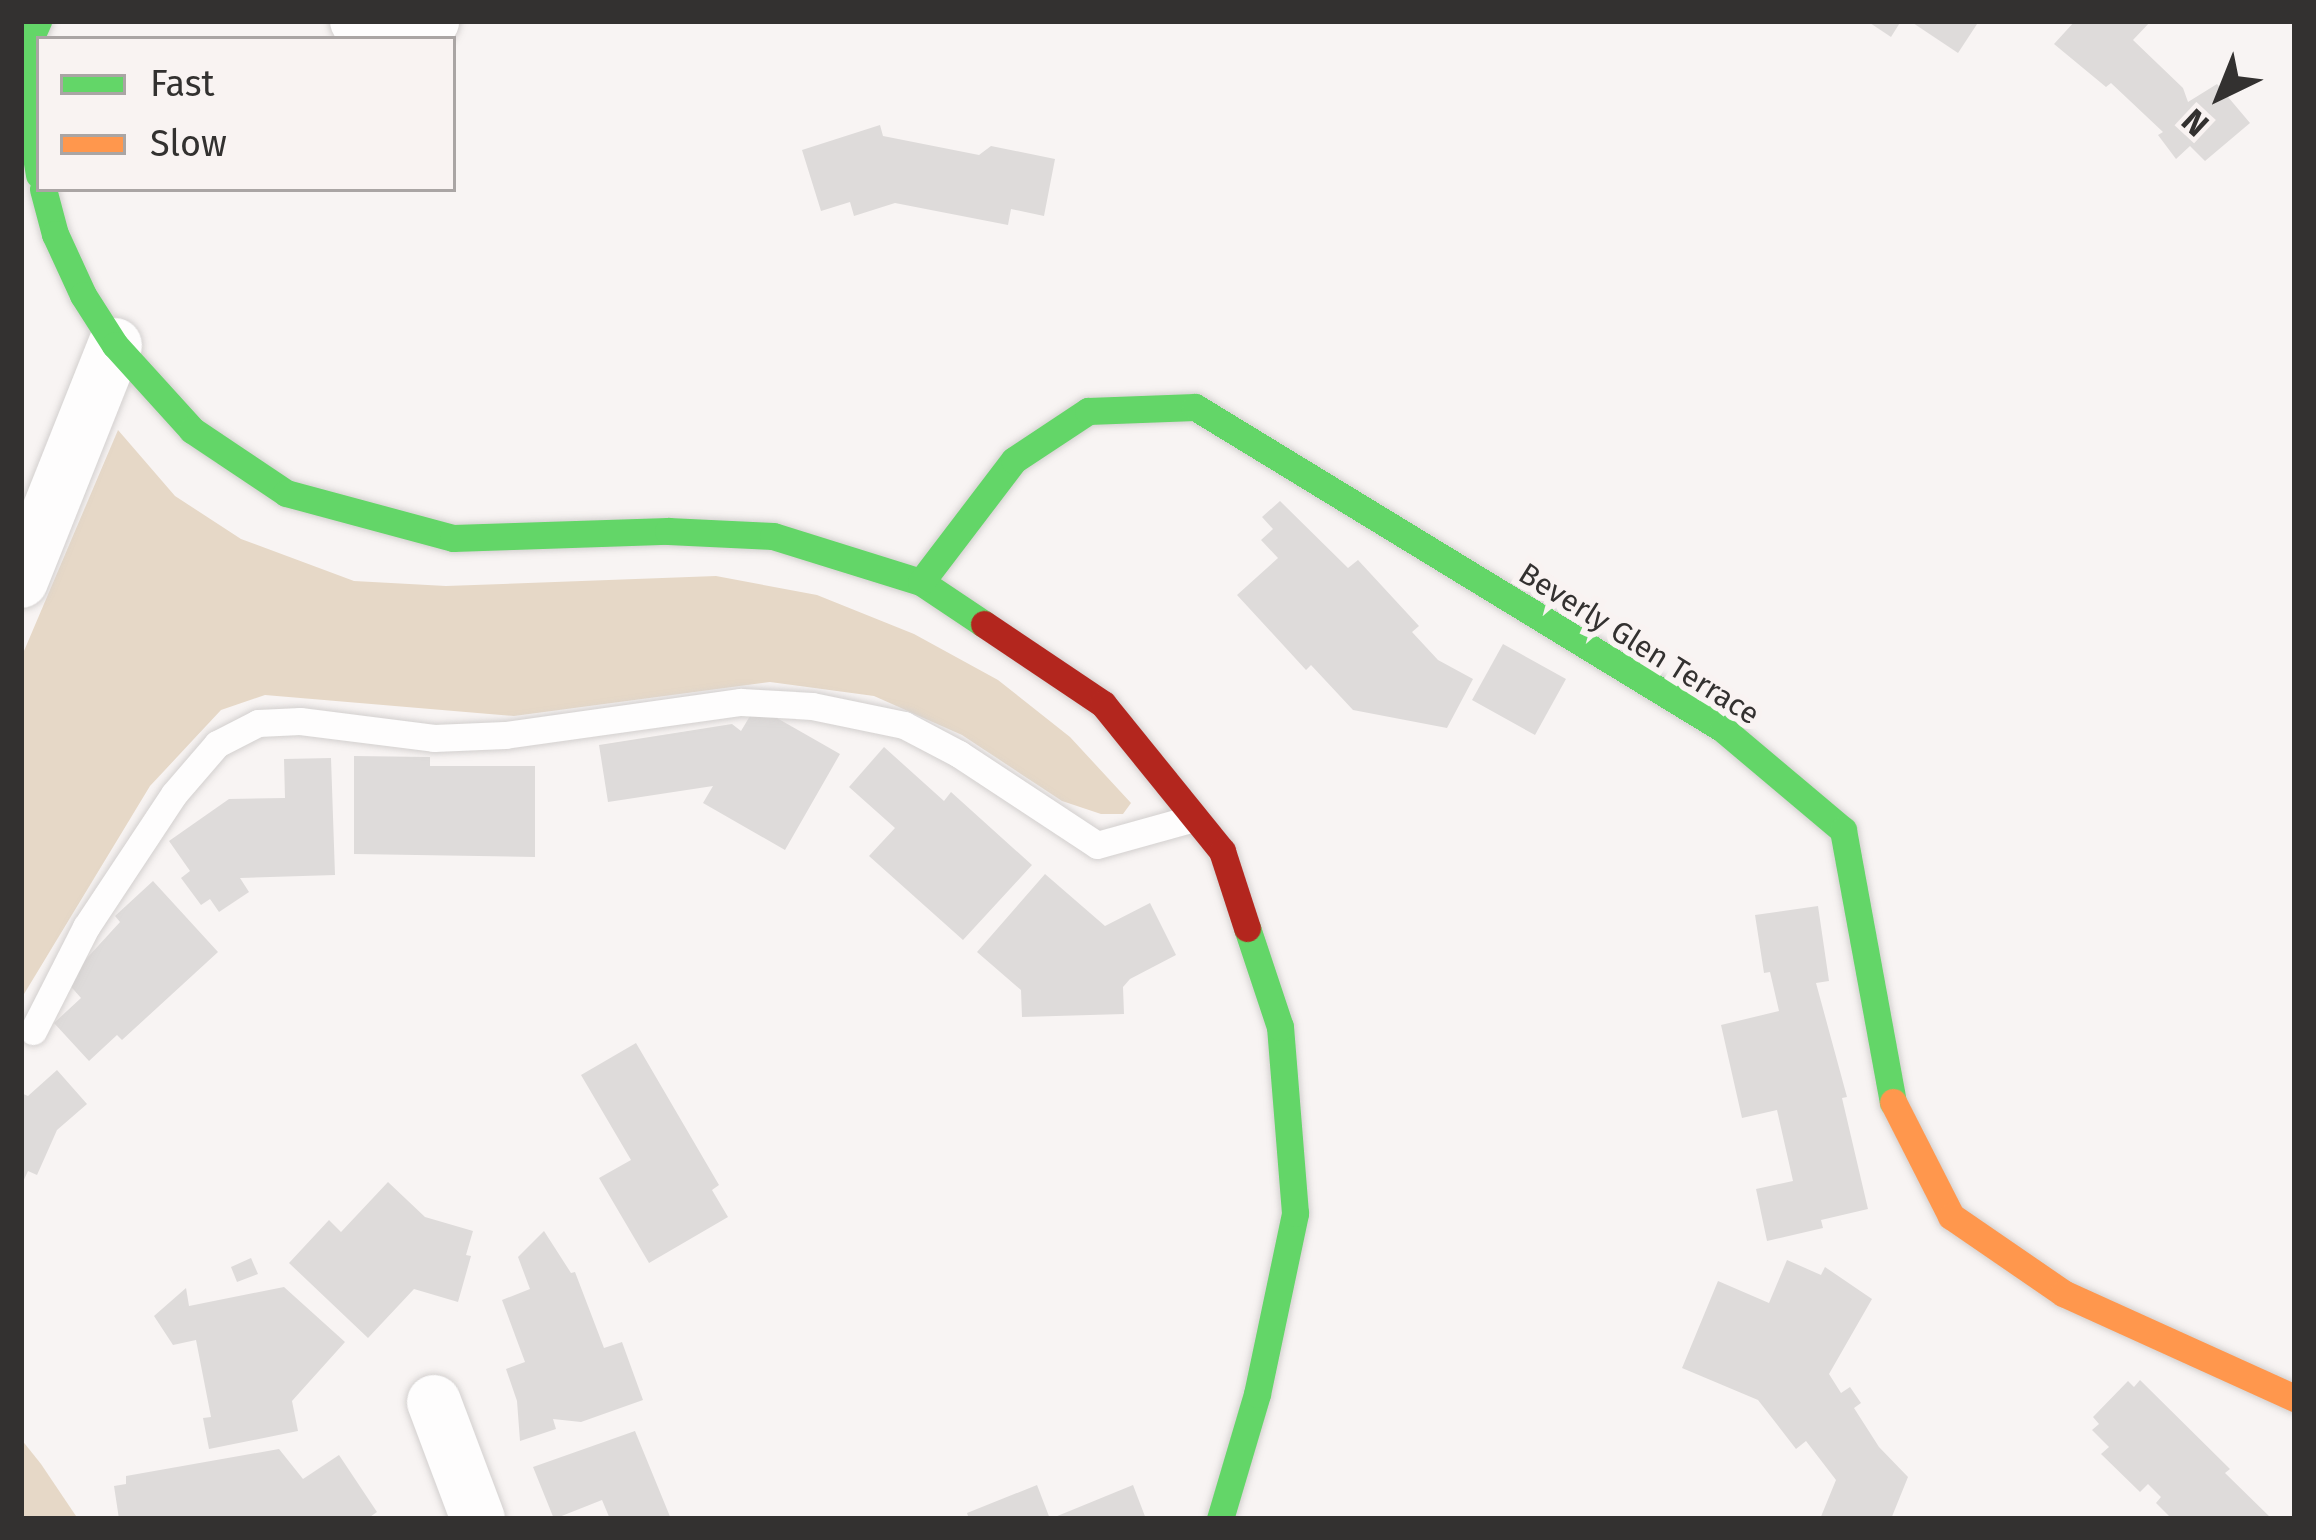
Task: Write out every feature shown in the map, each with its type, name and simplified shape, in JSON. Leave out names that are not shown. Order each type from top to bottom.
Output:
[{"type":"main road","points":[[28,42],[36,139]]},
{"type":"main road","points":[[44,192],[55,234],[83,295],[115,345],[192,430],[286,493],[453,538],[668,531],[773,536],[921,582],[1103,704],[1222,851],[1280,1028],[1295,1213],[1257,1394],[1220,1519]]},
{"type":"main road","name":"Beverly Glen Terrace","points":[[921,582],[1014,460],[1088,411],[1195,407],[1723,729],[1843,830],[1892,1100],[1951,1216],[2063,1293],[2295,1398]]},
{"type":"street","points":[[357,21],[393,36],[432,21]]},
{"type":"street","points":[[21,581],[115,345]]},
{"type":"street","points":[[434,1402],[478,1519]]},
{"type":"lane","points":[[33,1031],[86,927],[174,794],[217,745],[258,723],[300,721],[434,738],[505,735],[741,702],[812,706],[904,725],[995,776],[1097,845],[1195,818]]},
{"type":"shaded area","points":[[118,430],[175,496],[241,539],[354,581],[446,586],[716,576],[817,595],[914,634],[998,680],[1070,737],[1131,803],[1123,814],[1101,814],[1062,801],[962,735],[874,696],[770,682],[514,716],[265,695],[221,710],[150,786],[21,999],[21,658]]},
{"type":"shaded area","points":[[21,1439],[41,1464],[78,1519],[21,1519]]},
{"type":"building","points":[[1867,21],[1901,21],[1891,37]]},
{"type":"building","points":[[1910,21],[1979,21],[1958,53]]},
{"type":"building","points":[[2075,21],[2151,21],[2133,40],[2183,88],[2188,102],[2217,84],[2250,123],[2205,161],[2190,146],[2176,159],[2158,135],[2163,132],[2111,83],[2106,87],[2054,44]]},
{"type":"building","points":[[880,125],[883,136],[979,155],[991,146],[1055,159],[1044,216],[1011,209],[1008,225],[895,203],[854,216],[850,202],[821,211],[802,150]]},
{"type":"building","points":[[1280,501],[1348,568],[1358,560],[1419,626],[1412,632],[1438,660],[1473,679],[1447,728],[1353,710],[1311,665],[1306,670],[1237,595],[1278,558],[1261,540],[1273,529],[1262,517]]},
{"type":"building","points":[[1503,644],[1566,679],[1535,735],[1472,700]]},
{"type":"building","points":[[756,706],[840,754],[785,850],[703,803],[713,786],[608,802],[599,745],[732,724],[741,731]]},
{"type":"building","points":[[884,747],[944,801],[951,792],[1032,865],[963,940],[869,856],[895,828],[849,787]]},
{"type":"building","points":[[354,756],[430,757],[430,766],[535,766],[535,857],[354,854]]},
{"type":"building","points":[[331,758],[335,875],[240,878],[249,892],[219,912],[210,899],[201,905],[181,878],[190,871],[169,841],[229,799],[285,798],[284,759]]},
{"type":"building","points":[[1045,874],[1105,926],[1150,903],[1176,955],[1130,979],[1123,987],[1124,1014],[1022,1017],[1021,990],[977,952]]},
{"type":"building","points":[[153,881],[218,952],[122,1040],[117,1035],[89,1061],[54,1023],[81,998],[66,981],[120,922],[115,916]]},
{"type":"building","points":[[1818,906],[1829,981],[1816,983],[1847,1097],[1842,1098],[1868,1209],[1821,1220],[1823,1228],[1767,1241],[1756,1189],[1793,1181],[1777,1110],[1742,1118],[1721,1025],[1779,1011],[1770,972],[1764,973],[1755,915]]},
{"type":"building","points":[[636,1043],[719,1185],[712,1190],[728,1217],[649,1263],[599,1178],[631,1160],[581,1075]]},
{"type":"building","points":[[57,1070],[87,1104],[57,1130],[37,1175],[28,1171],[21,1186],[21,1093],[28,1096]]},
{"type":"building","points":[[388,1182],[425,1217],[473,1231],[466,1255],[471,1256],[458,1302],[414,1289],[368,1338],[289,1263],[329,1220],[341,1232]]},
{"type":"building","points":[[544,1231],[571,1273],[575,1272],[604,1348],[622,1342],[643,1400],[581,1422],[553,1419],[556,1429],[520,1441],[517,1401],[506,1369],[525,1362],[502,1300],[530,1289],[518,1257]]},
{"type":"building","points":[[251,1258],[258,1274],[237,1282],[231,1267]]},
{"type":"building","points":[[1787,1260],[1821,1275],[1825,1267],[1872,1299],[1829,1374],[1841,1393],[1850,1387],[1861,1403],[1854,1408],[1879,1447],[1908,1477],[1891,1519],[1820,1519],[1836,1480],[1806,1441],[1796,1449],[1758,1400],[1682,1368],[1718,1281],[1769,1303]]},
{"type":"building","points":[[284,1287],[345,1342],[292,1401],[298,1431],[209,1449],[203,1418],[211,1417],[196,1340],[173,1345],[154,1316],[186,1288],[189,1306]]},
{"type":"building","points":[[2140,1380],[2230,1469],[2225,1473],[2272,1519],[2172,1519],[2156,1503],[2161,1497],[2148,1484],[2140,1492],[2101,1454],[2109,1447],[2092,1430],[2099,1424],[2093,1417],[2128,1381],[2134,1387]]},
{"type":"building","points":[[635,1431],[671,1519],[610,1519],[602,1500],[554,1519],[533,1467]]},
{"type":"building","points":[[279,1449],[303,1479],[339,1455],[377,1512],[367,1519],[119,1519],[114,1486],[126,1484],[126,1476]]},
{"type":"building","points":[[1037,1485],[1050,1519],[969,1519],[967,1513]]},
{"type":"building","points":[[1133,1485],[1146,1519],[1050,1519]]},
{"type":"traffic: fast","points":[[36,157],[24,85],[24,52],[38,21]]},
{"type":"traffic: fast","points":[[44,192],[55,234],[83,295],[115,345],[192,430],[286,493],[453,538],[668,531],[773,536],[921,582],[984,624]]},
{"type":"traffic: fast","points":[[921,582],[1014,460],[1088,411],[1195,407],[1723,729],[1843,830],[1893,1102]]},
{"type":"traffic: fast","points":[[1220,1519],[1257,1394],[1295,1213],[1280,1027],[1247,928]]},
{"type":"traffic: slow","points":[[1893,1102],[1951,1216],[2063,1293],[2295,1398]]},
{"type":"traffic: jam","points":[[984,624],[1103,704],[1222,851],[1247,928]]}]
